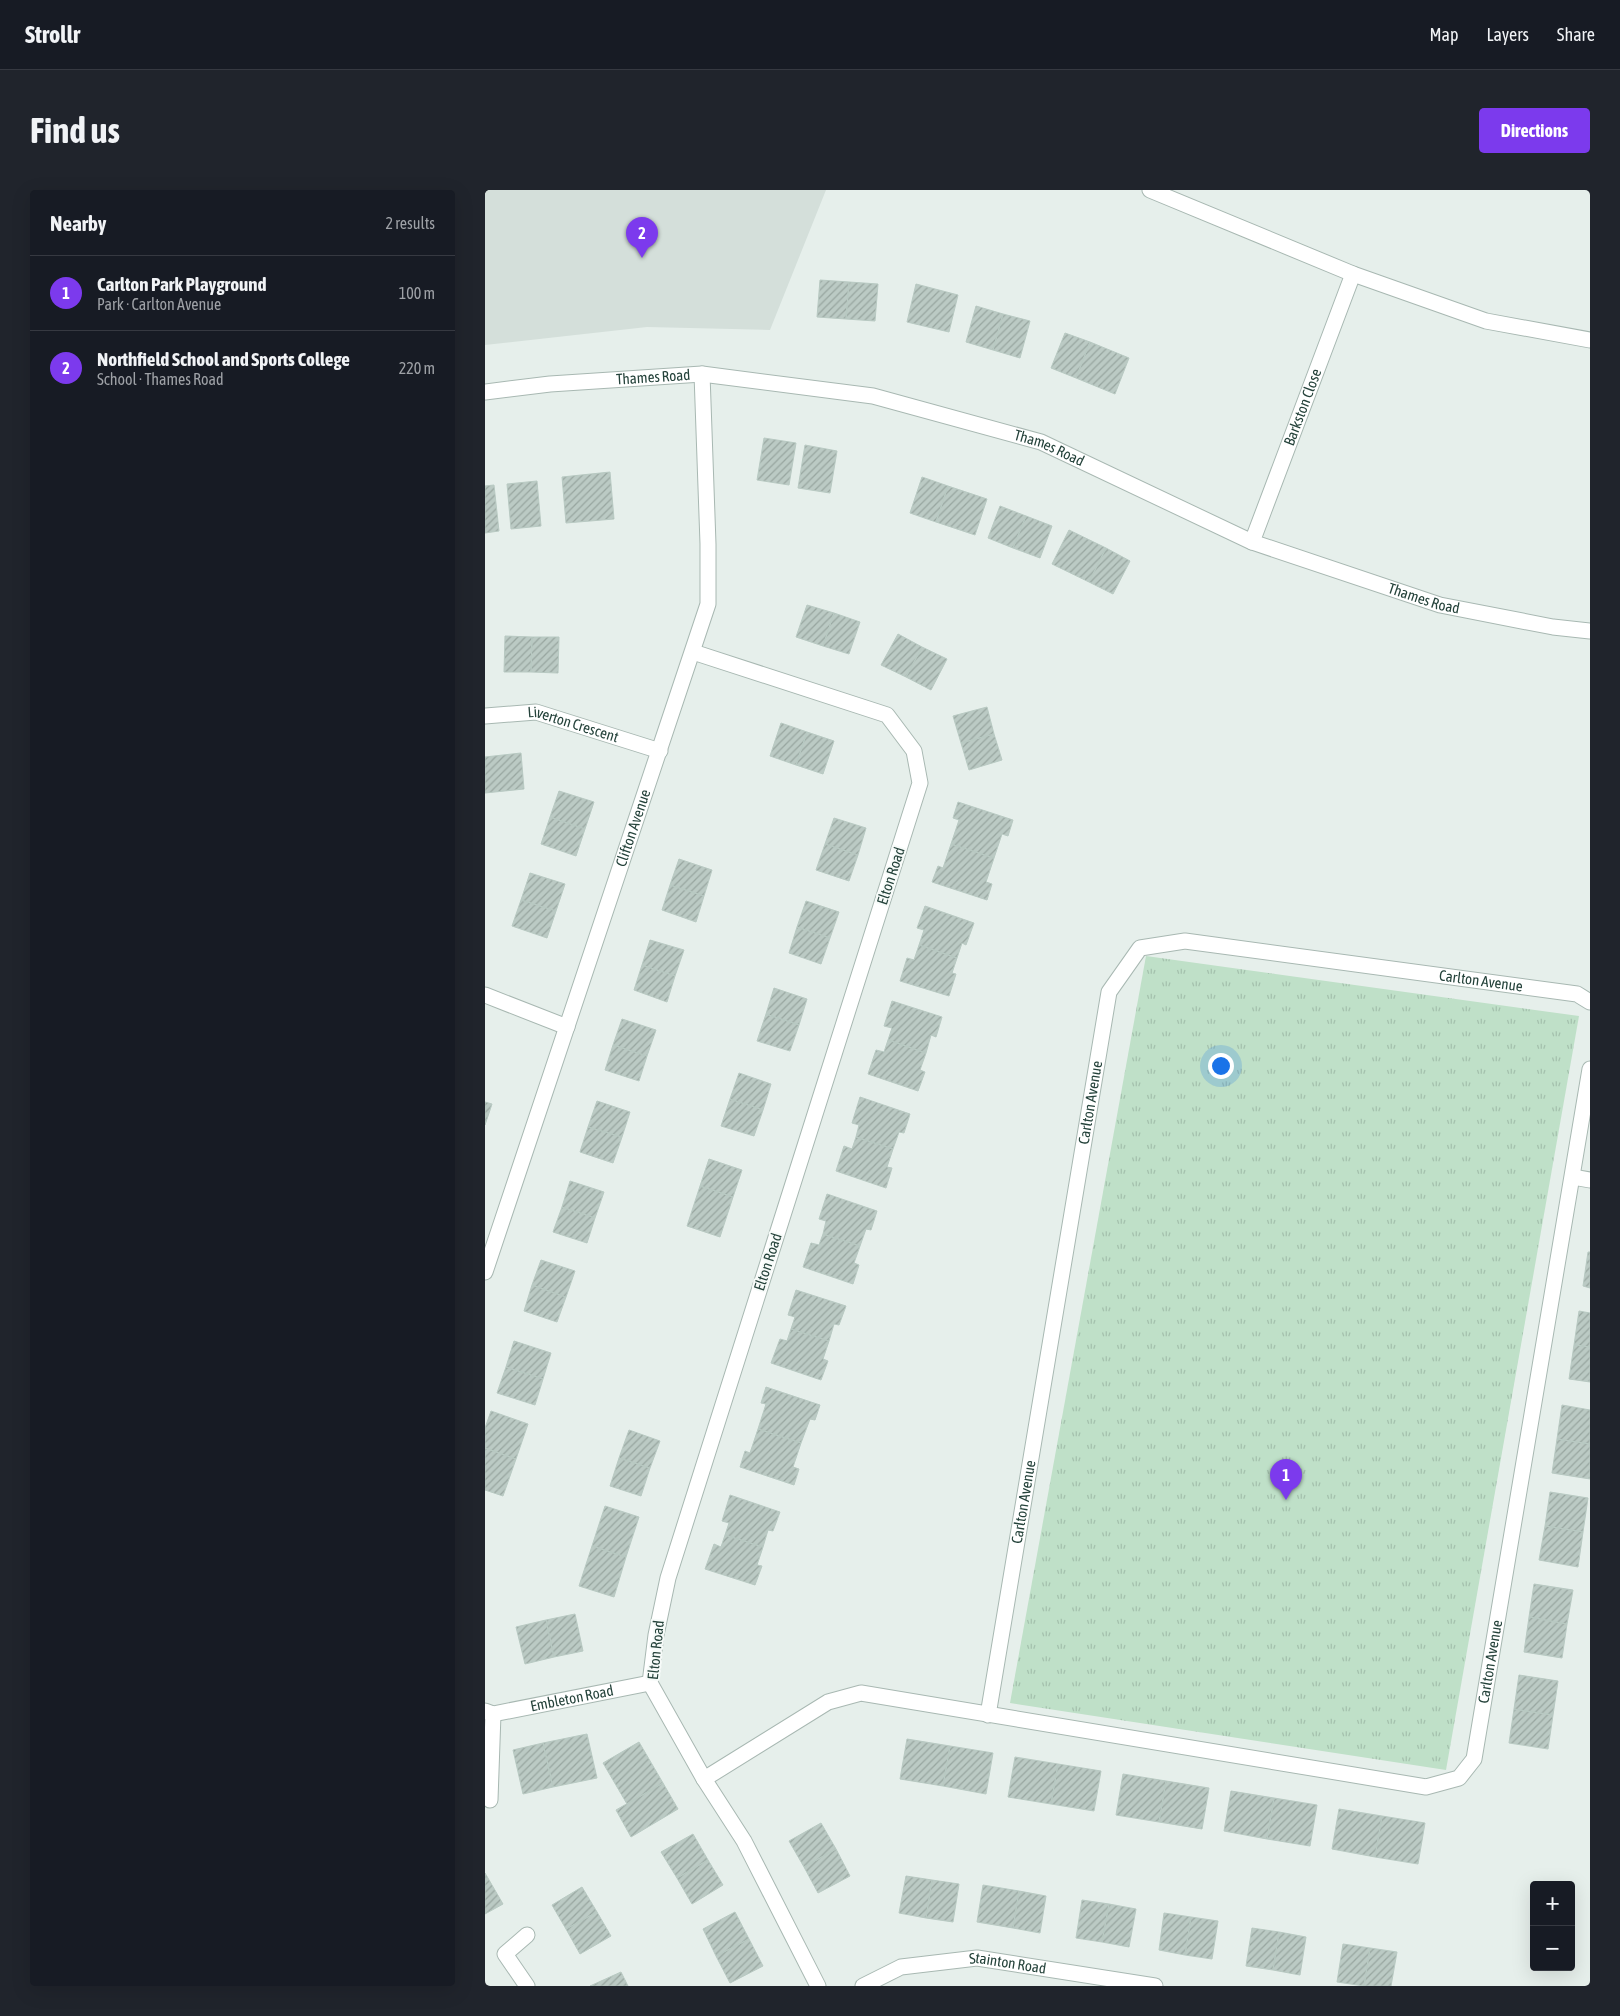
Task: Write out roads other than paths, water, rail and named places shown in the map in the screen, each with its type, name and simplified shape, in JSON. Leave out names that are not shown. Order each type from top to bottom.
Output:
[{"type":"street","points":[[1150,190],[1353,274],[1486,321],[1590,340]]},
{"type":"street","name":"Barkston Close","points":[[1253,542],[1353,274]]},
{"type":"street","name":"Thames Road","points":[[485,392],[550,384],[703,374],[873,396],[1041,442],[1253,542],[1440,605],[1553,627],[1590,631]]},
{"type":"street","name":"Clifton Avenue","points":[[485,1272],[693,652],[707,604],[708,544],[703,374]]},
{"type":"street","name":"Elton Road","points":[[693,652],[887,715],[915,751],[920,783],[668,1578],[655,1635],[650,1683],[704,1779],[744,1841],[818,1986]]},
{"type":"street","name":"Liverton Crescent","points":[[485,716],[536,712],[660,751]]},
{"type":"street","name":"Carlton Avenue","points":[[988,1715],[1109,992],[1140,948],[1185,941],[1577,994],[1590,1002]]},
{"type":"street","points":[[485,995],[567,1027]]},
{"type":"street","name":"Carlton Avenue","points":[[704,1779],[828,1702],[861,1693],[1425,1787],[1459,1778],[1474,1759],[1590,1069]]},
{"type":"street","points":[[1573,1177],[1590,1180]]},
{"type":"street","name":"Embleton Road","points":[[490,1800],[489,1713],[650,1683]]},
{"type":"street","points":[[527,1936],[505,1954],[527,1986]]},
{"type":"street","name":"Stainton Road","points":[[863,1986],[901,1967],[977,1958],[1155,1986]]},
{"type":"place","name":"Northfield School and Sports College","points":[[642,258]]},
{"type":"place","name":"Carlton Park Playground","points":[[1286,1500]]}]
